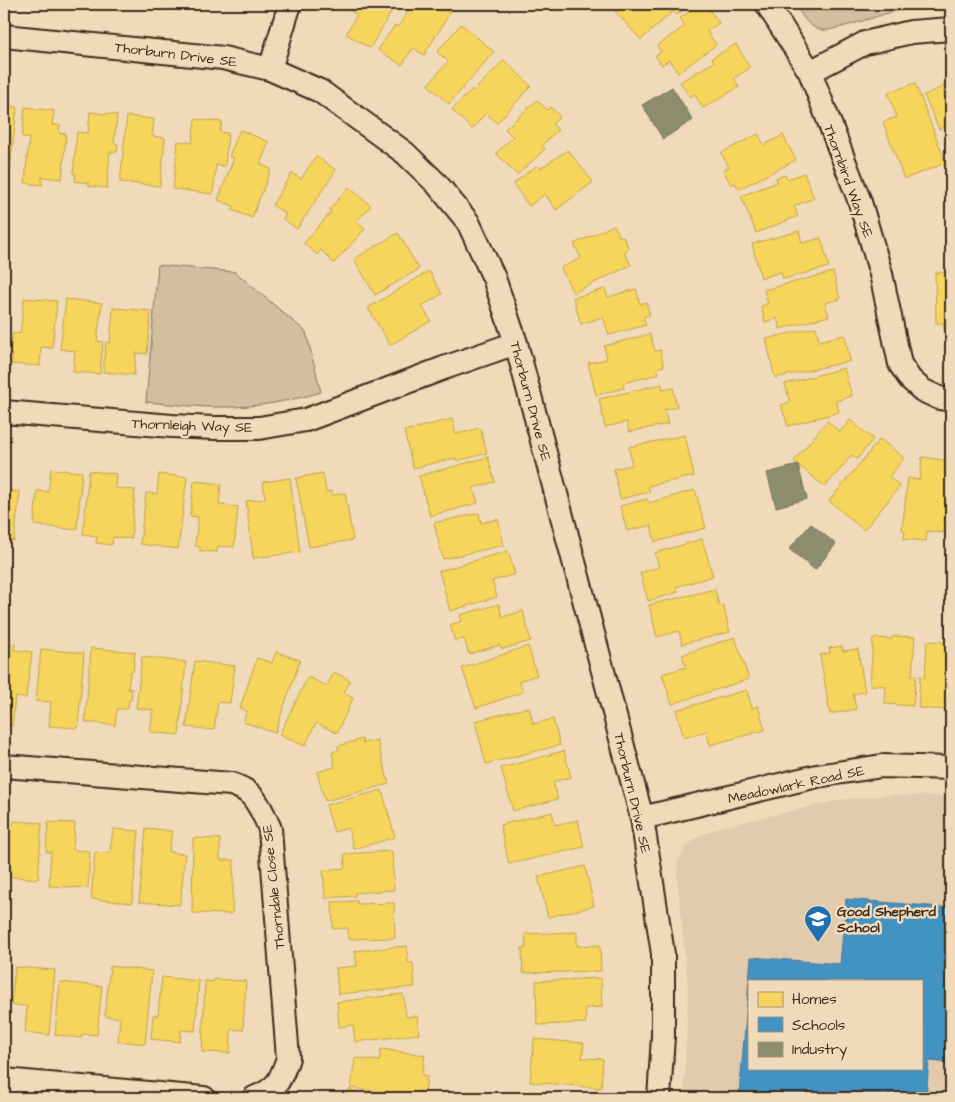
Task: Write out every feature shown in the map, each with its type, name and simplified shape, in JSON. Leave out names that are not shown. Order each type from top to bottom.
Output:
[{"type":"street","points":[[270,69],[290,4]]},
{"type":"street","name":"Thornbird Way SE","points":[[767,4],[810,72],[860,202],[880,274],[900,364],[910,379],[922,390],[939,398],[951,400]]},
{"type":"street","points":[[810,72],[865,44],[911,32],[951,30]]},
{"type":"street","name":"Thorburn Drive SE","points":[[4,36],[224,58],[270,69],[320,91],[405,153],[437,184],[468,222],[494,278],[516,343],[642,818],[663,954],[664,1037],[659,1098]]},
{"type":"street","name":"Thornleigh Way SE","points":[[4,412],[172,426],[259,428],[306,420],[516,343]]},
{"type":"street","name":"Thorndale Close SE","points":[[4,766],[231,784],[247,792],[256,802],[264,813],[270,829],[288,1058],[280,1080],[269,1092],[254,1098]]},
{"type":"street","name":"Meadowlark Road SE","points":[[642,818],[836,774],[882,766],[951,768]]},
{"type":"street","points":[[4,1080],[204,1098]]},
{"type":"shaded area","points":[[794,4],[949,4],[896,11],[843,27],[821,30],[805,20]]},
{"type":"shaded area","points":[[158,265],[235,272],[306,332],[321,392],[274,403],[239,407],[207,407],[146,402]]},
{"type":"shaded area","name":"Good Shepherd School","points":[[890,795],[951,796],[951,1098],[684,1098],[688,987],[677,876],[678,861],[685,848],[696,838],[717,828],[839,800]]},
{"type":"building: Homes","points":[[349,4],[396,4],[370,48],[346,34],[357,15],[347,9]]},
{"type":"building: Homes","points":[[413,4],[435,4],[450,13],[424,55],[413,48],[402,65],[378,50],[395,25],[398,27]]},
{"type":"building: Homes","points":[[620,4],[690,4],[677,15],[673,11],[641,40],[613,9]]},
{"type":"building: Homes","points":[[700,4],[705,4],[719,23],[707,31],[716,45],[678,73],[669,60],[662,65],[655,56],[661,52],[657,46],[685,26],[680,18]]},
{"type":"building: Homes","points":[[461,24],[494,52],[449,104],[428,85],[448,61],[437,52]]},
{"type":"building: Homes","points":[[736,44],[750,68],[734,78],[739,87],[703,108],[694,94],[690,97],[680,82],[714,62],[712,58]]},
{"type":"building: Homes","points":[[504,60],[531,86],[497,123],[486,113],[472,129],[452,110],[472,89],[474,91]]},
{"type":"building: Homes","points":[[915,83],[946,163],[904,179],[883,122],[897,117],[888,93]]},
{"type":"building: Homes","points":[[951,83],[951,140],[945,126],[939,129],[924,95]]},
{"type":"building: Homes","points":[[537,100],[547,110],[551,107],[560,117],[552,124],[558,130],[542,145],[545,149],[517,175],[496,153],[513,137],[505,129]]},
{"type":"building: Homes","points":[[4,105],[17,107],[10,169],[4,168]]},
{"type":"building: Homes","points":[[25,107],[54,111],[52,125],[60,125],[59,133],[66,134],[62,179],[42,177],[42,185],[25,183],[29,138],[22,137]]},
{"type":"building: Homes","points":[[90,112],[117,115],[114,143],[118,144],[117,152],[110,152],[107,188],[89,186],[89,183],[75,181],[76,174],[73,174],[77,132],[88,133]]},
{"type":"building: Homes","points":[[127,116],[154,119],[152,136],[165,138],[160,186],[120,182]]},
{"type":"building: Homes","points":[[195,119],[222,122],[220,132],[228,133],[225,166],[216,165],[213,194],[173,189],[178,141],[192,143]]},
{"type":"building: Homes","points":[[240,130],[269,142],[260,164],[271,169],[252,218],[232,210],[234,206],[218,200],[234,158],[229,156]]},
{"type":"building: Homes","points":[[758,134],[764,145],[783,135],[796,160],[739,189],[735,183],[731,185],[723,170],[729,167],[721,153]]},
{"type":"building: Homes","points":[[568,150],[593,182],[556,210],[545,194],[529,206],[513,184],[536,166],[539,169]]},
{"type":"building: Homes","points":[[316,156],[336,170],[297,229],[283,219],[286,214],[272,205],[292,173],[301,179]]},
{"type":"building: Homes","points":[[804,173],[814,198],[794,206],[798,216],[756,233],[741,196],[777,182],[776,178],[785,175],[787,179]]},
{"type":"building: Homes","points":[[349,187],[371,206],[356,222],[365,229],[334,263],[321,250],[317,255],[304,243],[331,212],[329,210]]},
{"type":"building: Homes","points":[[614,225],[620,237],[623,236],[629,249],[624,252],[631,265],[573,293],[561,268],[581,258],[574,244]]},
{"type":"building: Homes","points":[[799,231],[802,243],[821,238],[829,267],[783,279],[781,272],[761,278],[752,244]]},
{"type":"building: Homes","points":[[398,233],[419,269],[375,295],[354,259]]},
{"type":"building: Homes","points":[[429,271],[442,294],[422,306],[431,321],[390,345],[368,308]]},
{"type":"building: Homes","points":[[833,272],[840,299],[825,303],[829,316],[780,329],[777,318],[765,322],[761,306],[768,304],[764,290]]},
{"type":"building: Homes","points":[[951,272],[951,329],[944,329],[944,323],[936,323],[935,273]]},
{"type":"building: Homes","points":[[605,289],[608,297],[636,289],[640,304],[646,302],[650,315],[643,317],[646,325],[609,335],[603,317],[581,324],[573,298]]},
{"type":"building: Homes","points":[[24,298],[57,301],[52,348],[41,347],[40,366],[12,364],[12,355],[9,355],[13,333],[20,334]]},
{"type":"building: Homes","points":[[66,299],[102,303],[97,341],[103,342],[100,374],[73,372],[75,351],[60,349]]},
{"type":"building: Homes","points":[[113,308],[151,311],[147,354],[136,353],[134,375],[103,372],[106,342],[110,343]]},
{"type":"building: Homes","points":[[816,327],[819,341],[845,335],[850,361],[775,378],[766,339]]},
{"type":"building: Homes","points":[[650,334],[655,351],[660,350],[664,366],[657,368],[659,374],[623,383],[624,388],[596,395],[588,363],[607,359],[604,346]]},
{"type":"building: Homes","points":[[844,368],[852,396],[836,401],[839,412],[788,426],[781,405],[790,402],[785,384]]},
{"type":"building: Homes","points":[[662,384],[663,390],[673,388],[677,407],[664,410],[668,424],[629,432],[627,422],[605,427],[599,399]]},
{"type":"building: Homes","points":[[452,419],[456,434],[480,428],[487,453],[457,461],[456,458],[413,468],[404,431]]},
{"type":"building: Homes","points":[[850,420],[873,439],[857,459],[852,455],[825,487],[794,461],[827,421],[840,432]]},
{"type":"building: Homes","points":[[685,435],[694,476],[648,486],[650,492],[620,499],[614,469],[632,465],[629,447]]},
{"type":"building: Homes","points":[[880,439],[904,458],[889,477],[900,486],[864,530],[829,501]]},
{"type":"building: Homes","points":[[488,457],[495,482],[473,488],[478,503],[430,516],[419,476]]},
{"type":"building: Homes","points":[[922,457],[951,461],[951,479],[949,479],[943,533],[927,531],[926,541],[904,539],[905,531],[902,530],[908,478],[920,480]]},
{"type":"building: Homes","points":[[4,467],[7,467],[4,490]]},
{"type":"building: Homes","points":[[51,469],[82,472],[77,530],[34,525],[37,491],[48,492]]},
{"type":"building: Homes","points":[[89,471],[116,474],[115,488],[135,490],[131,539],[113,537],[112,545],[96,543],[97,536],[83,534]]},
{"type":"building: Homes","points":[[323,473],[326,492],[331,491],[332,495],[345,493],[353,540],[309,547],[296,478]]},
{"type":"building: Homes","points":[[159,474],[187,477],[178,549],[140,544],[146,493],[157,494]]},
{"type":"building: Homes","points":[[290,478],[300,552],[253,558],[246,501],[265,499],[263,482]]},
{"type":"building: Homes","points":[[194,481],[221,484],[219,505],[238,507],[234,547],[218,546],[217,552],[200,551],[200,547],[195,546],[198,517],[190,516]]},
{"type":"building: Homes","points":[[4,490],[20,492],[14,541],[4,540]]},
{"type":"building: Homes","points":[[695,490],[706,528],[655,542],[651,525],[627,531],[620,506],[647,499],[649,503]]},
{"type":"building: Homes","points":[[479,513],[481,523],[498,519],[504,545],[443,559],[434,523]]},
{"type":"building: Homes","points":[[702,539],[713,576],[676,587],[678,592],[648,601],[640,573],[659,567],[655,553]]},
{"type":"building: Homes","points":[[508,551],[515,574],[492,581],[497,597],[450,611],[439,571]]},
{"type":"building: Homes","points":[[715,589],[719,606],[723,605],[730,632],[682,644],[679,631],[657,637],[649,605]]},
{"type":"building: Homes","points":[[499,604],[502,617],[523,611],[531,641],[502,649],[500,645],[469,654],[464,639],[455,641],[450,625],[462,621],[460,615]]},
{"type":"building: Homes","points":[[893,636],[915,637],[912,675],[916,675],[913,706],[885,704],[886,686],[870,685],[873,638],[892,639]]},
{"type":"building: Homes","points":[[735,637],[749,679],[672,704],[662,674],[686,667],[682,655]]},
{"type":"building: Homes","points":[[927,641],[947,642],[947,648],[951,648],[951,687],[949,687],[948,710],[918,708],[920,676],[925,677]]},
{"type":"building: Homes","points":[[4,642],[15,644],[14,650],[32,652],[26,698],[15,697],[12,726],[4,725]]},
{"type":"building: Homes","points":[[528,646],[537,675],[519,681],[523,692],[476,708],[462,668]]},
{"type":"building: Homes","points":[[842,646],[843,651],[858,649],[865,692],[853,694],[856,709],[830,714],[820,655],[830,653],[829,648]]},
{"type":"building: Homes","points":[[91,648],[135,652],[133,672],[130,672],[128,689],[132,689],[131,700],[129,700],[128,709],[117,709],[115,725],[85,722]]},
{"type":"building: Homes","points":[[41,649],[84,653],[78,728],[49,726],[51,702],[36,701]]},
{"type":"building: Homes","points":[[276,652],[300,660],[275,733],[243,722],[247,711],[240,708],[257,658],[272,663]]},
{"type":"building: Homes","points":[[142,657],[186,662],[179,735],[150,732],[153,710],[136,708]]},
{"type":"building: Homes","points":[[195,661],[235,666],[230,703],[218,702],[214,730],[186,727]]},
{"type":"building: Homes","points":[[334,672],[350,680],[344,693],[353,698],[337,733],[316,723],[305,746],[279,735],[308,677],[327,686]]},
{"type":"building: Homes","points":[[747,690],[752,708],[758,706],[765,730],[710,745],[706,731],[684,738],[676,710]]},
{"type":"building: Homes","points":[[529,707],[533,724],[553,719],[560,745],[486,764],[475,721]]},
{"type":"building: Homes","points":[[362,739],[363,743],[377,740],[389,784],[325,801],[317,772],[335,767],[332,752],[339,750],[338,746]]},
{"type":"building: Homes","points":[[564,751],[571,777],[553,782],[558,799],[513,811],[501,768]]},
{"type":"building: Homes","points":[[382,790],[395,837],[354,849],[348,828],[334,832],[326,805]]},
{"type":"building: Homes","points":[[552,812],[555,825],[578,820],[584,847],[509,864],[500,825]]},
{"type":"building: Homes","points":[[14,821],[42,823],[38,879],[4,876],[4,824],[13,825]]},
{"type":"building: Homes","points":[[48,822],[75,823],[73,850],[90,851],[88,888],[49,886],[51,852],[46,852]]},
{"type":"building: Homes","points":[[146,828],[172,831],[169,852],[185,854],[180,905],[139,902]]},
{"type":"building: Homes","points":[[113,829],[139,831],[132,903],[91,899],[95,852],[110,853]]},
{"type":"building: Homes","points":[[193,838],[220,839],[220,860],[234,860],[232,914],[192,913]]},
{"type":"building: Homes","points":[[392,851],[394,890],[355,893],[355,896],[325,898],[323,870],[345,868],[344,854]]},
{"type":"building: Homes","points":[[585,866],[594,906],[548,917],[538,877]]},
{"type":"building: Homes","points":[[357,901],[357,904],[394,903],[395,938],[348,939],[348,928],[333,929],[332,902]]},
{"type":"building: Homes","points":[[577,932],[577,946],[600,945],[601,971],[523,973],[522,948],[526,948],[525,934]]},
{"type":"building: Homes","points":[[407,946],[408,963],[413,963],[415,987],[338,994],[336,968],[357,966],[355,951]]},
{"type":"building: Homes","points":[[110,966],[152,971],[145,1044],[118,1041],[120,1018],[105,1016]]},
{"type":"building: Homes","points":[[15,967],[55,970],[49,1035],[25,1032],[27,1006],[11,1005]]},
{"type":"building: Homes","points":[[162,977],[199,981],[195,1031],[181,1030],[180,1042],[151,1039],[153,1015],[158,1015]]},
{"type":"building: Homes","points":[[601,978],[602,1007],[585,1008],[586,1023],[537,1025],[536,981]]},
{"type":"building: Homes","points":[[214,979],[246,981],[243,1030],[231,1029],[230,1053],[202,1052],[205,981],[214,982]]},
{"type":"building: Homes","points":[[60,982],[102,986],[97,1035],[82,1034],[81,1038],[55,1035]]},
{"type":"building: Homes","points":[[403,994],[406,1017],[417,1016],[419,1034],[355,1042],[353,1025],[339,1027],[337,1002]]},
{"type":"building: Homes","points":[[534,1039],[584,1043],[582,1058],[603,1059],[601,1088],[530,1082]]},
{"type":"building: Homes","points":[[381,1049],[425,1055],[422,1075],[427,1076],[425,1092],[418,1091],[417,1097],[351,1088],[355,1058],[379,1061]]},
{"type":"building: Homes","points":[[349,1089],[373,1098],[346,1098]]},
{"type":"building: Schools","points":[[846,899],[951,908],[951,1063],[929,1061],[926,1098],[739,1098],[748,992],[748,1070],[922,1070],[922,980],[749,980],[751,957],[840,964]]},
{"type":"building: Industry","points":[[672,87],[693,120],[663,139],[642,105]]},
{"type":"building: Industry","points":[[798,465],[807,499],[776,507],[767,473]]},
{"type":"building: Industry","points":[[811,524],[836,544],[815,570],[789,549]]},
{"type":"place","name":"Good Shepherd School","points":[[818,943]]}]
